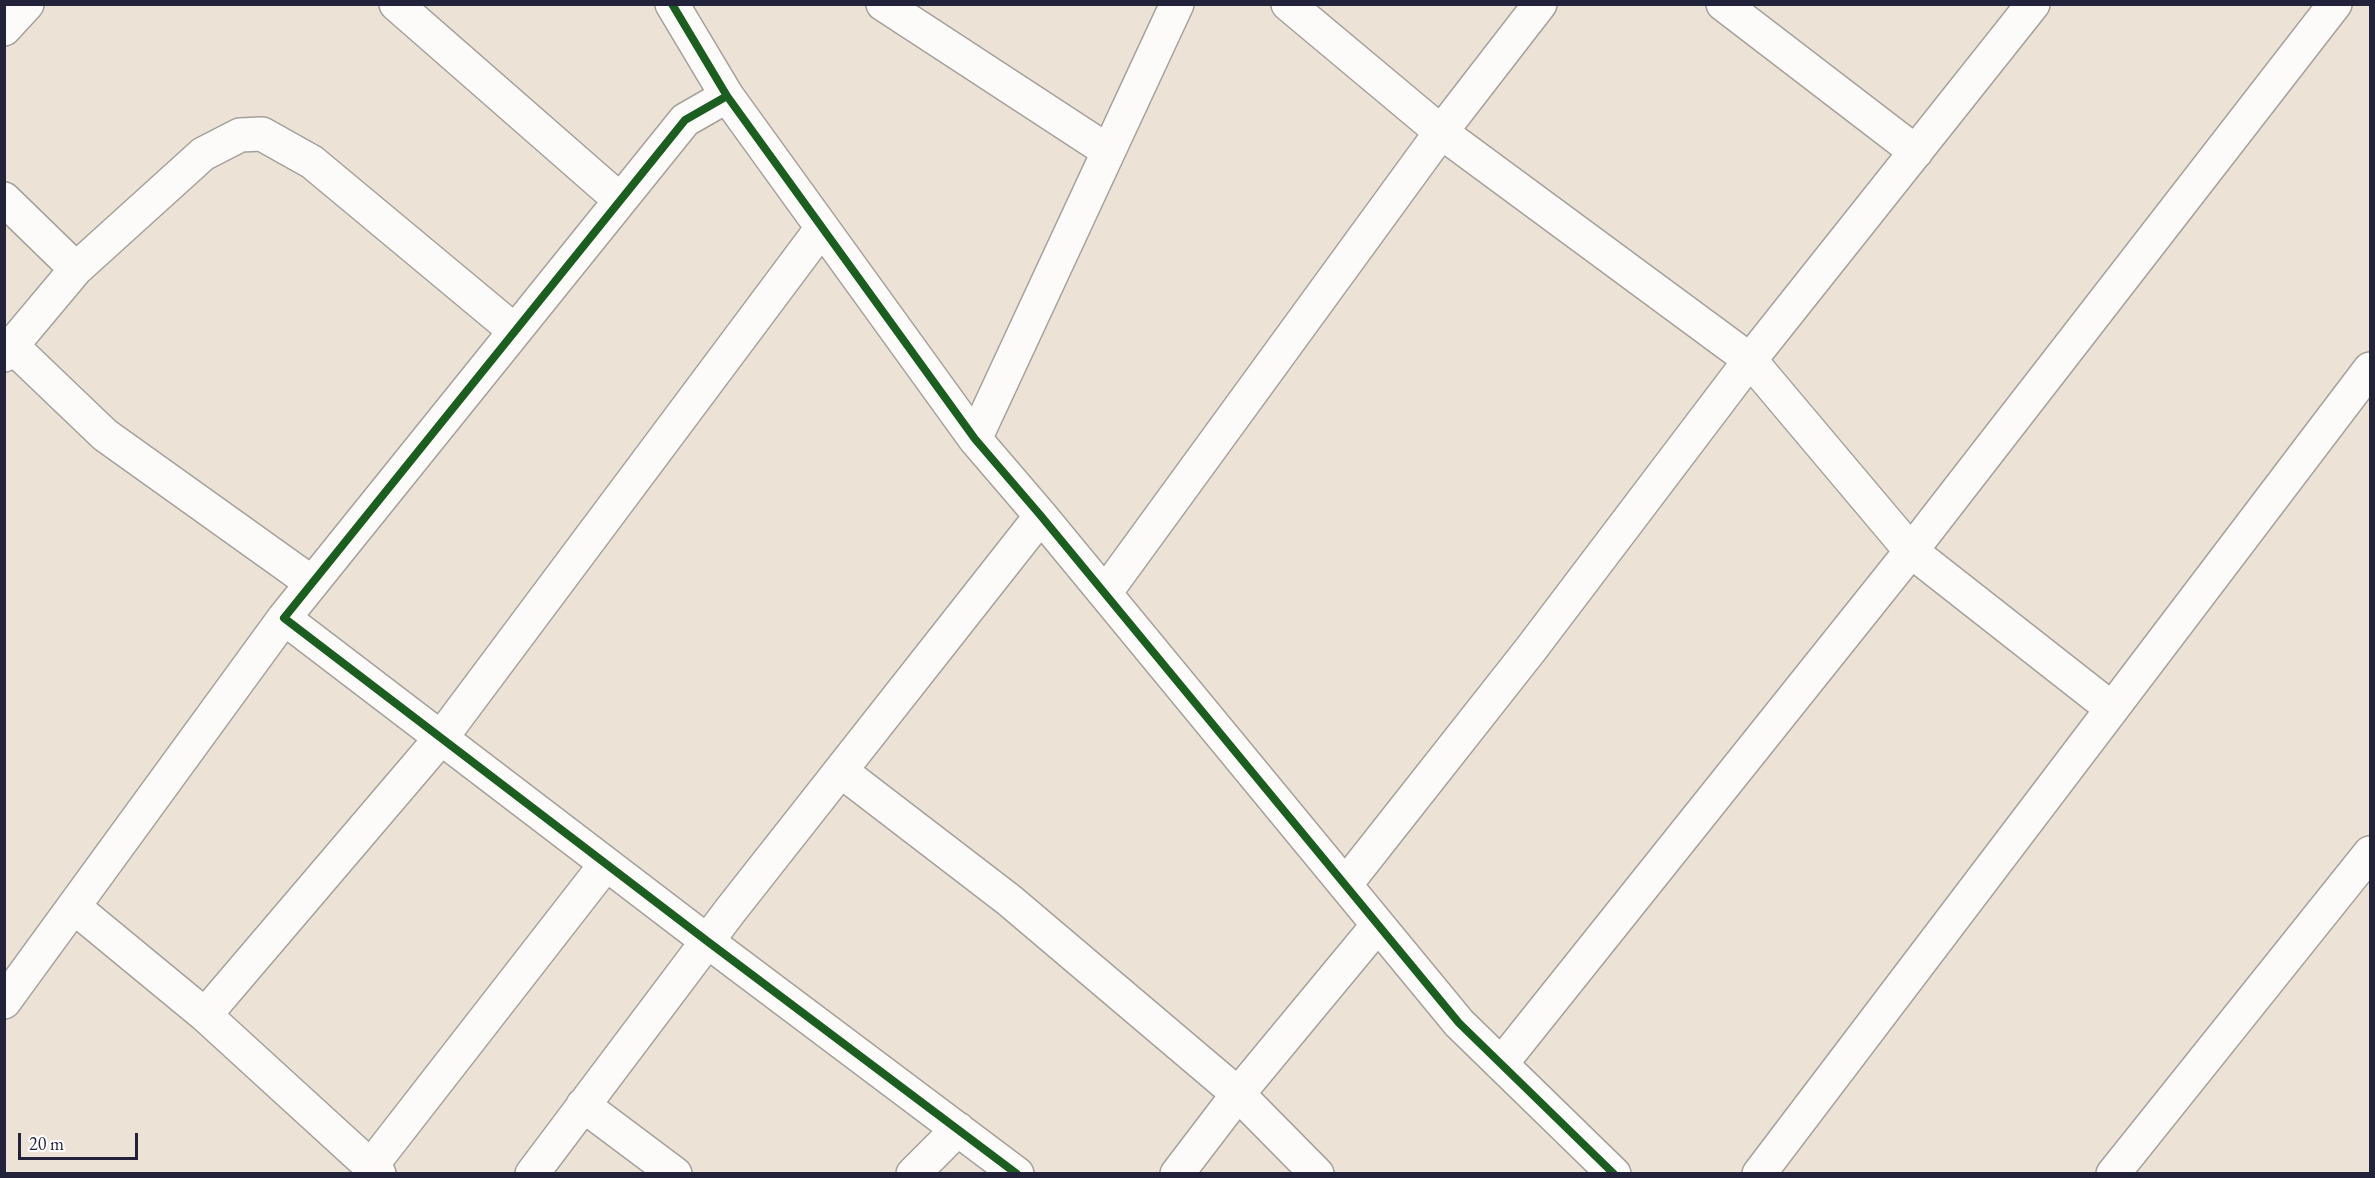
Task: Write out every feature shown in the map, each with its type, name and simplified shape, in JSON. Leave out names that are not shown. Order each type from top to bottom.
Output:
[{"type":"street","points":[[4,29],[27,4]]},
{"type":"street","points":[[396,4],[620,200]]},
{"type":"street","points":[[672,4],[727,96],[975,439],[1105,593],[1459,1023],[1614,1173]]},
{"type":"street","points":[[883,4],[1108,151]]},
{"type":"street","points":[[975,439],[1178,4]]},
{"type":"street","points":[[1288,4],[1441,132],[1750,360],[1911,551],[2111,708]]},
{"type":"street","points":[[1105,593],[1441,132],[1540,4]]},
{"type":"street","points":[[1723,4],[1916,152]]},
{"type":"street","points":[[1345,885],[1532,649],[1750,360],[2033,4]]},
{"type":"street","points":[[1501,1064],[1911,551],[2335,4]]},
{"type":"street","points":[[4,1002],[284,618],[685,120],[727,96]]},
{"type":"street","points":[[312,583],[105,435],[8,350],[76,269],[203,154],[240,135],[262,134],[312,162],[515,331]]},
{"type":"street","points":[[4,199],[76,269]]},
{"type":"street","points":[[205,1015],[441,738],[822,228]]},
{"type":"street","points":[[1759,1173],[2370,369]]},
{"type":"street","points":[[532,1173],[707,941],[1041,516]]},
{"type":"street","points":[[284,618],[707,941],[1017,1173]]},
{"type":"street","points":[[841,771],[1010,900],[1238,1094],[1317,1173]]},
{"type":"street","points":[[2113,1173],[2370,853]]},
{"type":"street","points":[[74,907],[205,1015],[375,1170],[606,864]]},
{"type":"street","points":[[1177,1173],[1238,1094],[1378,925]]},
{"type":"street","points":[[583,1106],[675,1173]]},
{"type":"street","points":[[913,1173],[957,1129]]},
{"type":"cycle path","points":[[672,4],[727,96],[975,439],[1459,1023],[1614,1174]]},
{"type":"cycle path","points":[[727,96],[685,120],[284,618],[1017,1174]]}]
